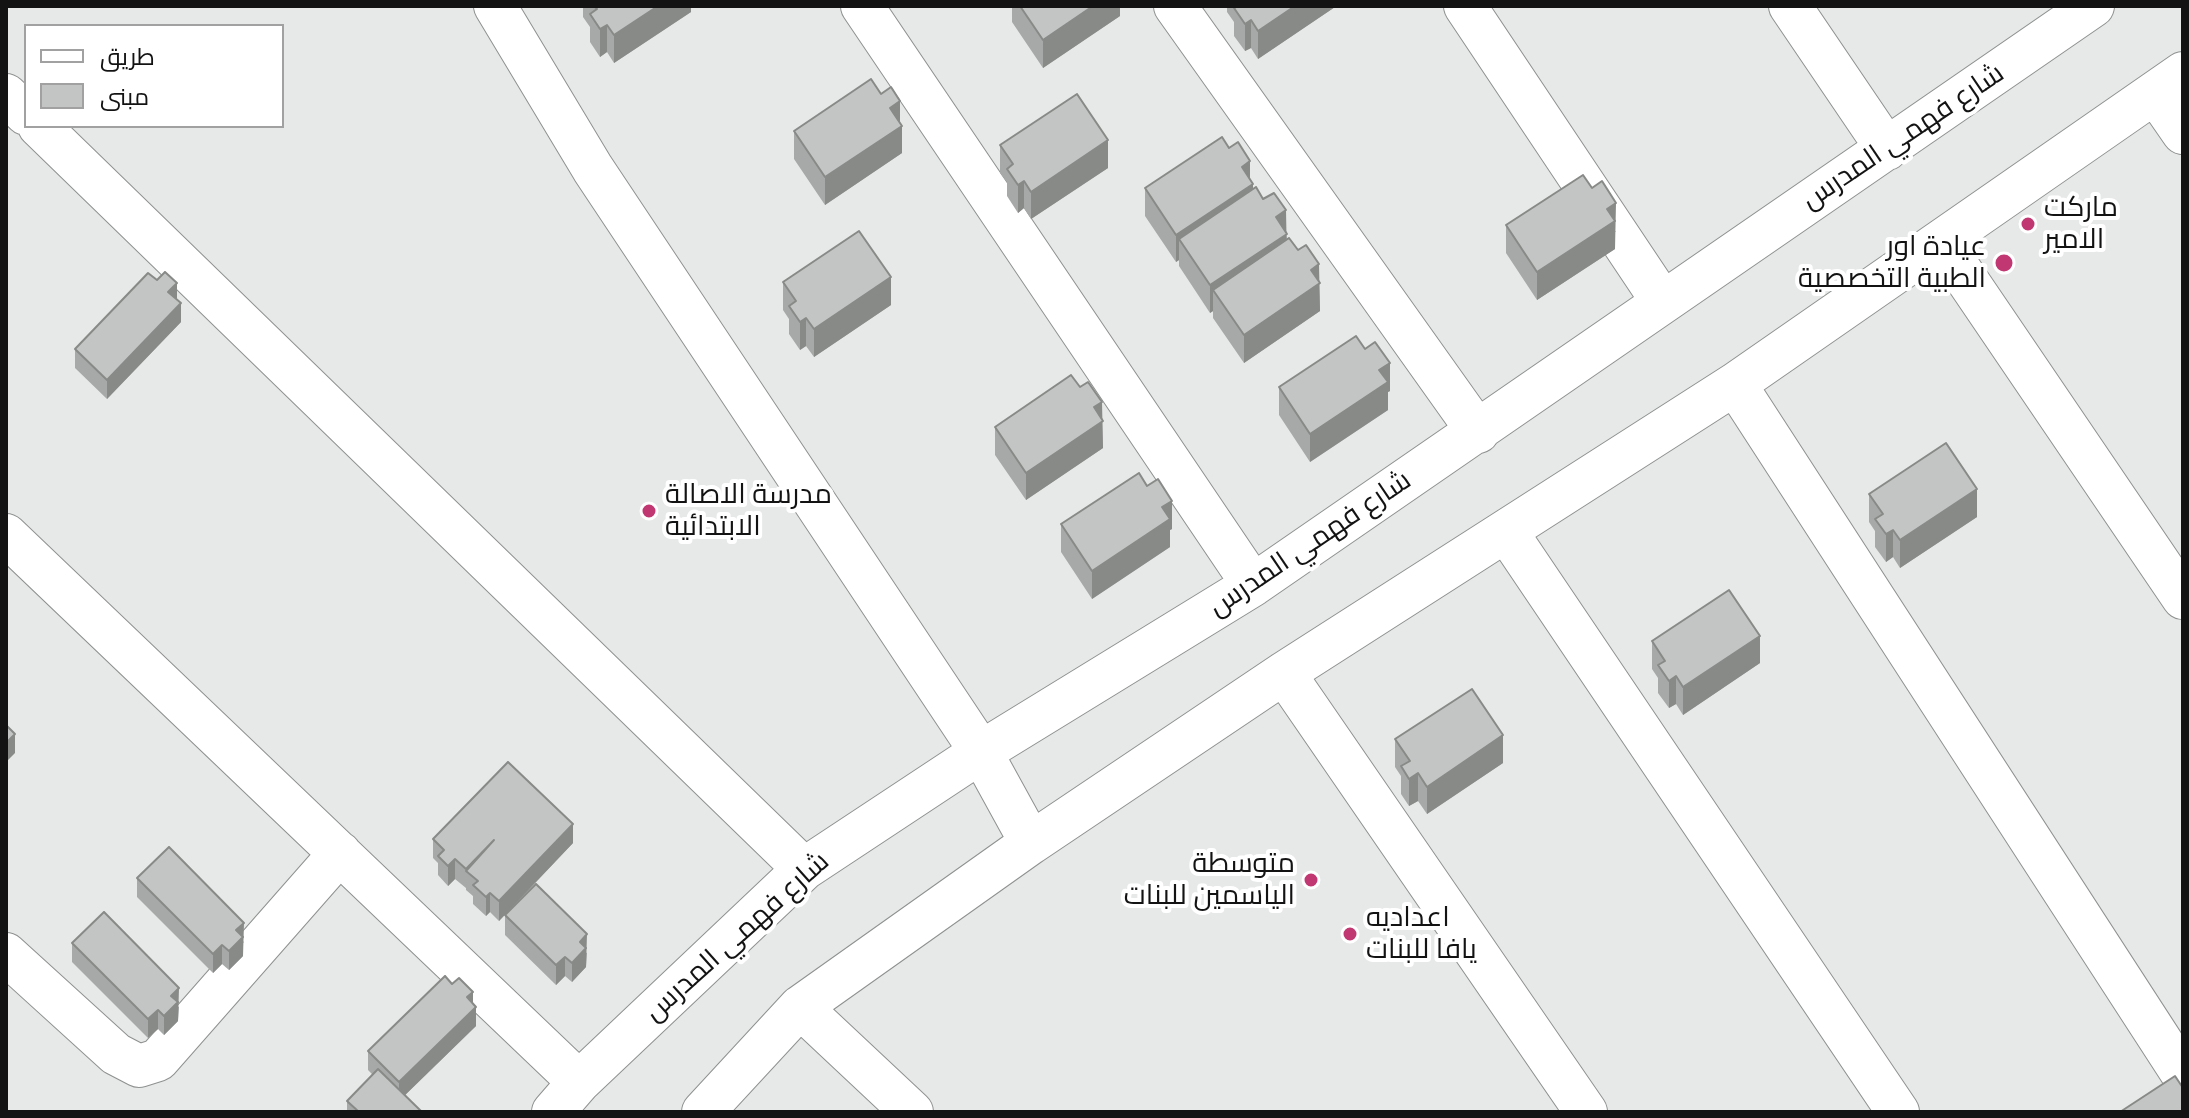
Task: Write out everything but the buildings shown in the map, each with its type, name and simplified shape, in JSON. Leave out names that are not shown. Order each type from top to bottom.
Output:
[{"type":"street","points":[[495,6],[593,169],[981,752],[1031,843]]},
{"type":"street","points":[[862,6],[1253,585]]},
{"type":"street","points":[[1175,6],[1478,432]]},
{"type":"street","points":[[1465,6],[1662,301]]},
{"type":"street","points":[[1790,6],[1887,149]]},
{"type":"street","name":"شارع فهمي المدرس","points":[[566,1097],[804,869],[981,752],[1253,585],[2093,6]]},
{"type":"street","points":[[703,1112],[800,1007],[1031,843],[1284,673],[1735,384],[2170,83],[2183,133]]},
{"type":"street","points":[[6,95],[24,112]]},
{"type":"street","points":[[41,128],[804,869]]},
{"type":"street","points":[[1942,243],[2183,598]]},
{"type":"street","points":[[1735,384],[2183,1075]]},
{"type":"street","points":[[1506,531],[1898,1112]]},
{"type":"street","points":[[6,535],[340,853],[566,1097]]},
{"type":"street","points":[[1284,673],[1586,1112]]},
{"type":"street","points":[[6,954],[116,1054],[139,1066],[158,1060],[340,853]]},
{"type":"street","points":[[800,1007],[912,1112]]},
{"type":"place","name":"ماركت الامير","points":[[2028,224]]},
{"type":"place","name":"عيادة اور الطبية التخصصية","points":[[2004,263]]},
{"type":"place","name":"مدرسة الاصالة الابتدائية","points":[[649,511]]},
{"type":"place","name":"متوسطة الياسمين للبنات","points":[[1311,880]]},
{"type":"place","name":"اعداديه يافا للبنات","points":[[1350,934]]}]
